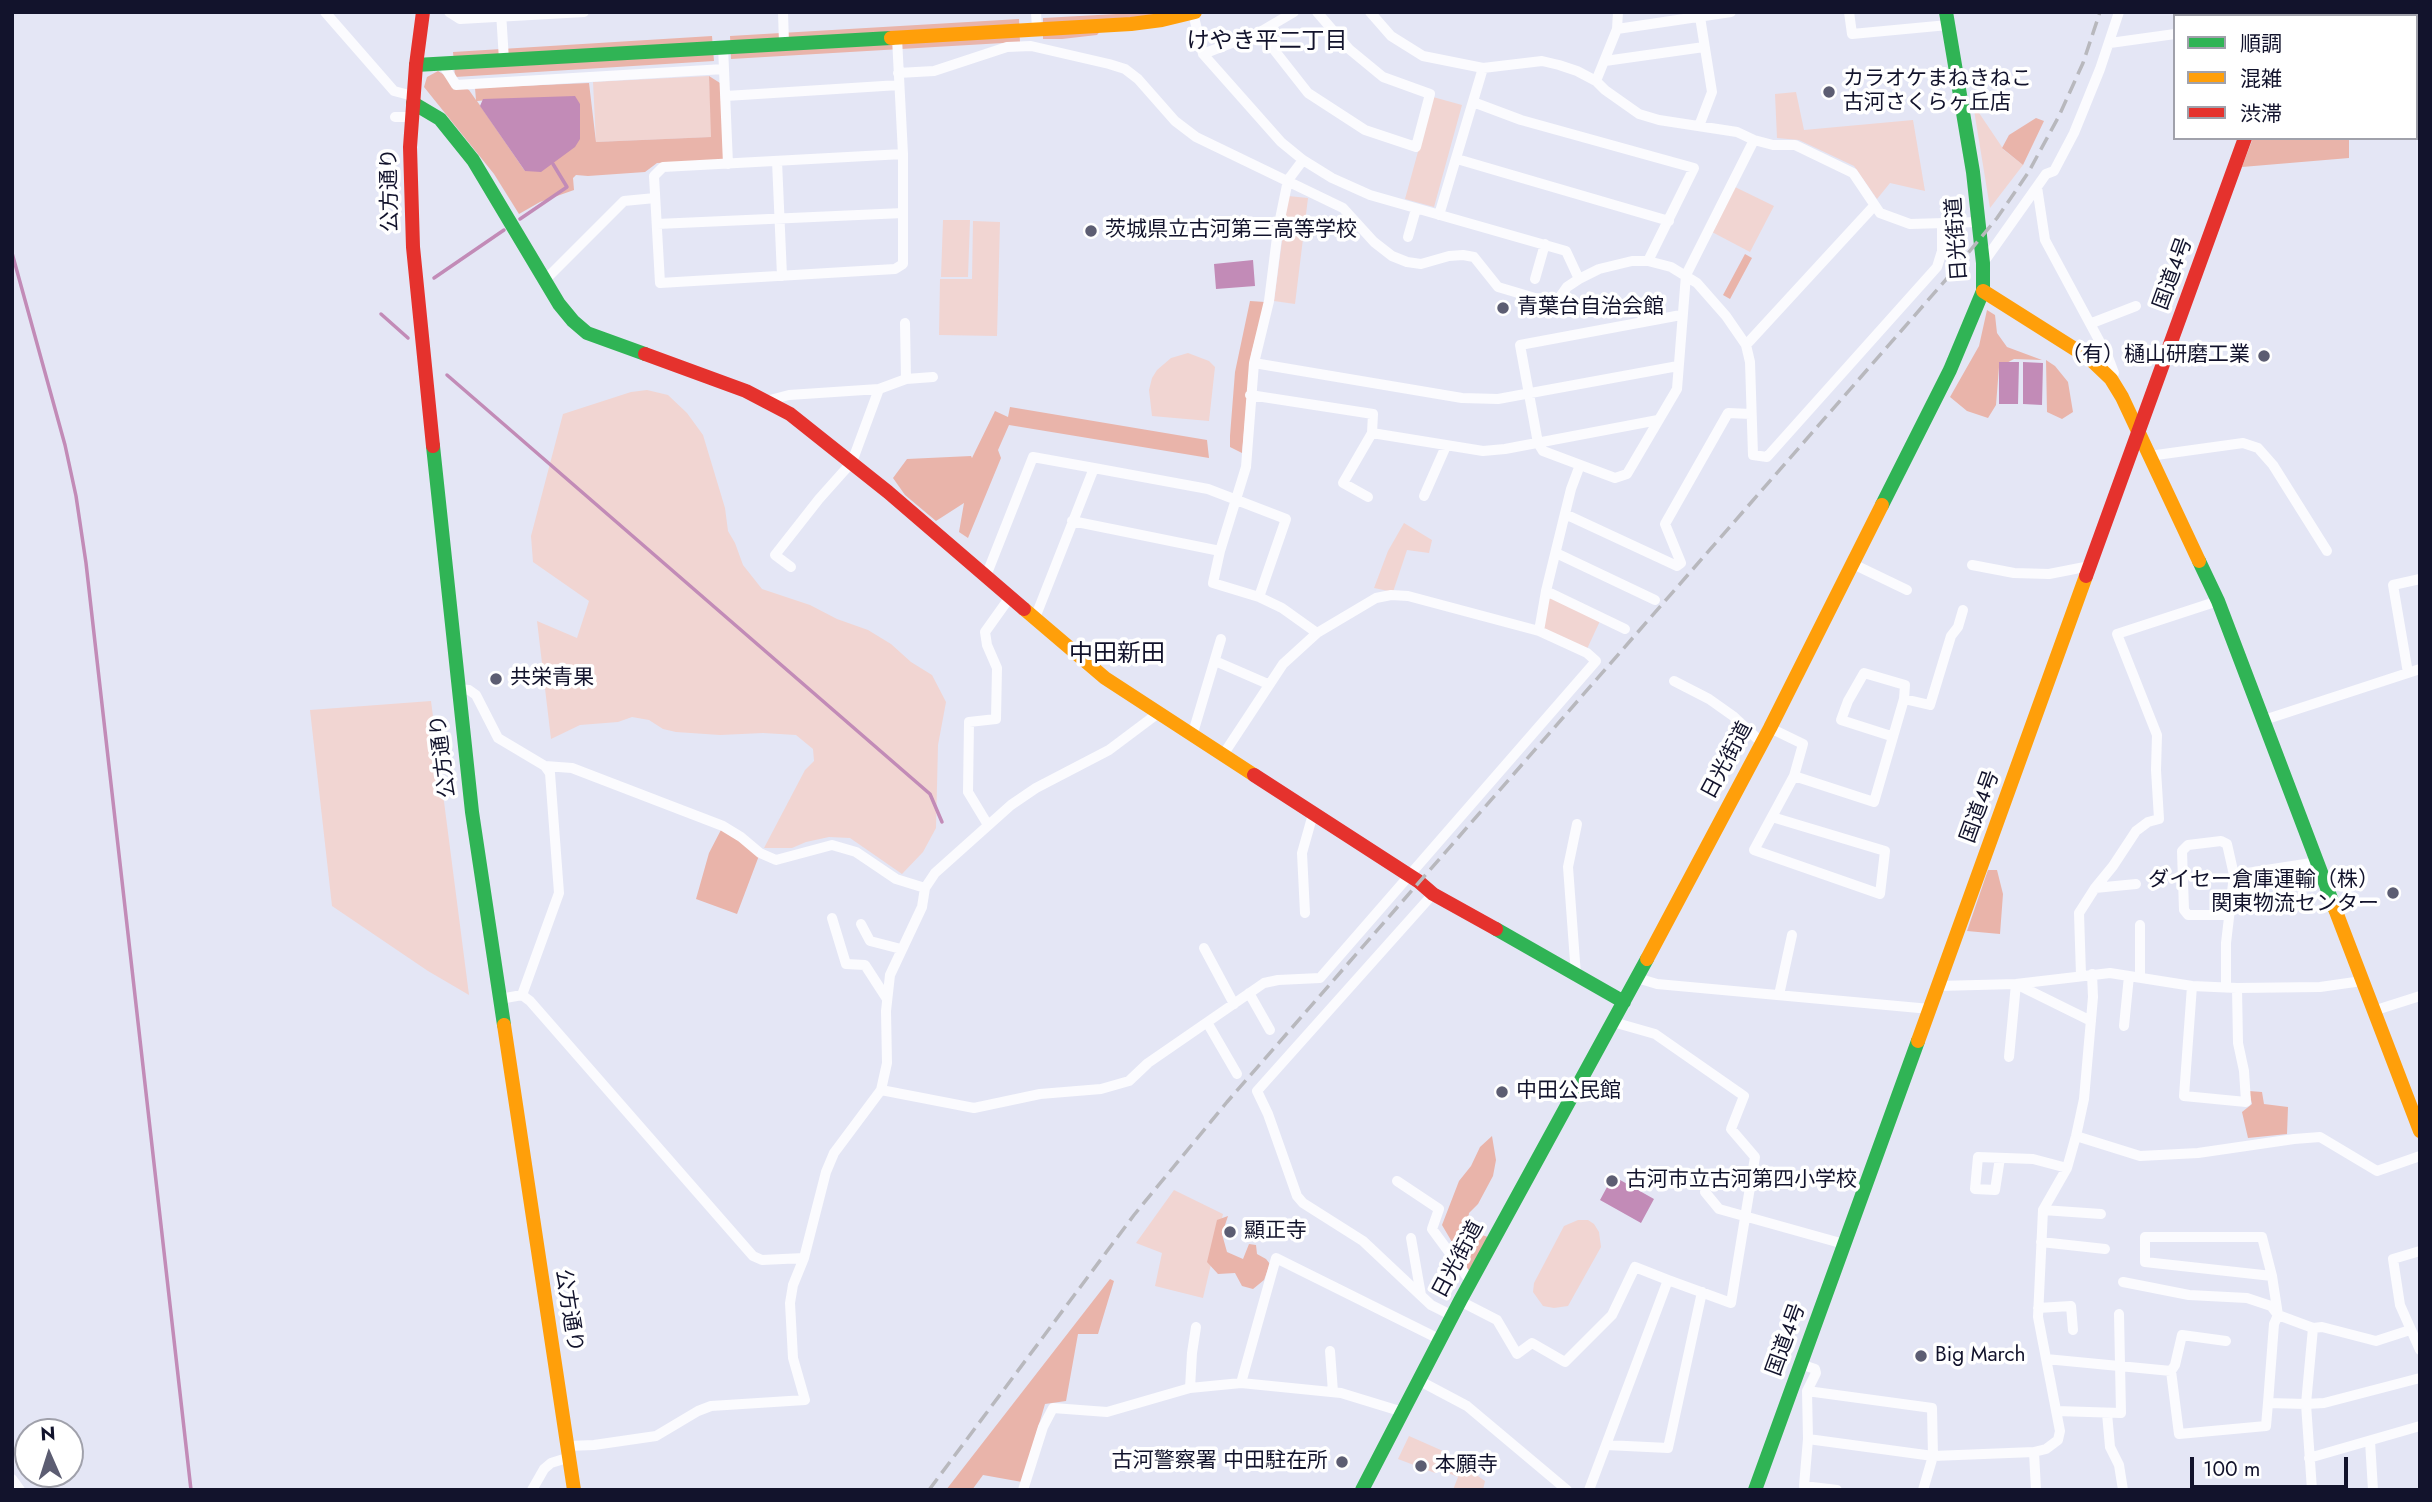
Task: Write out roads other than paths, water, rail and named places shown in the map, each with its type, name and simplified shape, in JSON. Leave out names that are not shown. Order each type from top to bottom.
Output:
[{"type":"main road","name":"公方通り","points":[[423,12],[410,147],[413,247],[458,689],[472,812],[574,1490]]},
{"type":"main road","points":[[416,65],[1131,24],[1194,13]]},
{"type":"main road","name":"日光街道","points":[[1362,1490],[1460,1301],[1614,1021],[1770,728],[1950,370],[1983,291],[1979,222],[1947,19]]},
{"type":"main road","points":[[412,106],[427,110],[440,119],[473,160],[559,304],[573,321],[587,332],[693,370],[766,401],[817,434],[852,462],[1105,678],[1433,894],[1624,1002]]},
{"type":"main road","name":"国道4号","points":[[1755,1490],[2244,140]]},
{"type":"main road","points":[[1983,291],[2089,358],[2111,379],[2122,397],[2218,601],[2420,1131]]},
{"type":"street","points":[[325,12],[394,91],[412,106],[395,117]]},
{"type":"street","points":[[449,12],[460,19],[501,14],[584,12]]},
{"type":"street","points":[[783,12],[784,43]]},
{"type":"street","points":[[1036,12],[1037,29]]},
{"type":"street","points":[[1203,54],[1260,32],[1294,12]]},
{"type":"street","points":[[1260,32],[1308,93],[1365,130],[1416,147],[1430,94],[1384,77],[1349,49],[1317,12]]},
{"type":"street","points":[[1370,12],[1391,36],[1423,56],[1483,68],[1542,61],[1577,71],[1596,81],[1639,114],[1659,120],[1737,132],[1773,145],[1795,145],[1853,173],[1880,213],[1910,224],[1979,222]]},
{"type":"street","points":[[1596,81],[1617,29],[1618,12]]},
{"type":"street","points":[[1617,29],[1731,12]]},
{"type":"street","points":[[1849,12],[1852,34],[1947,19]]},
{"type":"street","points":[[1983,263],[2046,174],[2054,171],[2074,133],[2110,43],[2119,12]]},
{"type":"street","points":[[1194,13],[1203,54],[1281,142],[1303,160],[1332,178],[1370,195],[1566,251],[1579,279]]},
{"type":"street","points":[[501,14],[503,61]]},
{"type":"street","points":[[1699,126],[1712,92],[1700,17]]},
{"type":"street","points":[[2110,43],[2173,33]]},
{"type":"street","points":[[897,38],[902,154],[904,264],[895,270],[660,284],[654,176],[663,167],[902,154]]},
{"type":"street","points":[[723,46],[729,164]]},
{"type":"street","points":[[898,73],[934,71],[1007,47],[1031,46],[1125,69],[1138,79],[1175,121],[1196,137],[1343,208],[1374,242],[1392,256],[1421,264],[1463,254],[1474,257],[1499,287],[1555,304],[1567,287],[1599,269],[1632,261],[1648,261],[1671,267],[1697,283],[1726,316],[1746,345],[1750,362],[1752,455],[1767,457],[1937,267],[1942,251],[1942,223]]},
{"type":"street","points":[[1605,61],[1704,47]]},
{"type":"street","points":[[442,63],[456,85],[724,69]]},
{"type":"street","points":[[1439,215],[1483,68]]},
{"type":"street","points":[[726,96],[899,85]]},
{"type":"street","points":[[1473,102],[1521,120],[1694,168],[1648,261]]},
{"type":"street","points":[[1681,314],[1520,345],[1538,443],[1543,451],[1615,478],[1628,474],[1677,389],[1686,275],[1754,140]]},
{"type":"street","points":[[1457,159],[1669,221]]},
{"type":"street","points":[[1303,160],[1288,180],[1278,229],[1269,301],[1254,363],[1246,467],[1213,583],[1259,597],[1282,608],[1317,634]]},
{"type":"street","points":[[777,161],[782,276]]},
{"type":"street","points":[[2037,187],[2046,240],[2108,357],[2114,373],[2111,379]]},
{"type":"street","points":[[545,280],[624,201],[655,198]]},
{"type":"street","points":[[1746,345],[1874,206]]},
{"type":"street","points":[[1408,237],[1416,209]]},
{"type":"street","points":[[657,224],[903,213]]},
{"type":"street","points":[[1535,279],[1545,244]]},
{"type":"street","points":[[2092,323],[2136,306]]},
{"type":"street","points":[[905,323],[906,379]]},
{"type":"street","points":[[1254,363],[1462,398],[1498,400],[1678,366]]},
{"type":"street","points":[[766,401],[789,395],[879,389],[906,379],[933,377]]},
{"type":"street","points":[[791,567],[775,555],[810,509],[852,462],[879,389]]},
{"type":"street","points":[[1250,395],[1373,414],[1372,433],[1343,484],[1368,497]]},
{"type":"street","points":[[1565,514],[1677,566],[1681,563],[1665,524],[1728,413],[1751,414]]},
{"type":"street","points":[[1372,433],[1483,451],[1658,420]]},
{"type":"street","points":[[2149,456],[2243,443],[2258,448],[2273,465],[2327,551]]},
{"type":"street","points":[[1424,496],[1446,446]]},
{"type":"street","points":[[986,576],[1033,457],[1208,489],[1286,519],[1259,597]]},
{"type":"street","points":[[1539,631],[1565,514],[1580,466]]},
{"type":"street","points":[[1035,618],[1094,468]]},
{"type":"street","points":[[1072,521],[1220,551]]},
{"type":"street","points":[[1556,553],[1655,600]]},
{"type":"street","points":[[1853,564],[1908,590]]},
{"type":"street","points":[[1972,565],[2014,573],[2049,574],[2091,566]]},
{"type":"street","points":[[2408,673],[2393,585],[2420,579]]},
{"type":"street","points":[[1546,591],[1625,629]]},
{"type":"street","points":[[881,1090],[974,1108],[1040,1094],[1101,1089],[1129,1081],[1148,1063],[1264,983],[1320,978],[1596,661],[1587,653],[1539,631],[1408,596],[1377,598],[1317,634],[1283,664],[1223,755]]},
{"type":"street","points":[[988,825],[968,792],[969,722],[996,719],[997,668],[987,646],[985,632],[1010,597]]},
{"type":"street","points":[[2081,975],[2079,913],[2136,831],[2148,822],[2159,819],[2157,735],[2117,634],[2218,601]]},
{"type":"street","points":[[1904,699],[1930,705],[1951,636],[1958,626],[1963,610]]},
{"type":"street","points":[[1192,736],[1221,639]]},
{"type":"street","points":[[1215,661],[1268,684]]},
{"type":"street","points":[[2264,720],[2420,669]]},
{"type":"street","points":[[1794,776],[1874,802],[1891,736],[1904,699],[1905,685],[1864,673],[1841,720],[1891,736]]},
{"type":"street","points":[[1674,681],[1709,699],[1733,716],[1762,743]]},
{"type":"street","points":[[458,689],[469,690],[476,695],[498,738],[545,766],[550,773],[559,893],[522,995]]},
{"type":"street","points":[[532,1490],[544,1469],[569,1451],[656,1436],[711,1406],[805,1400],[793,1358],[790,1303],[793,1285],[804,1258],[826,1171],[834,1153],[881,1090],[887,1063],[887,999],[890,975],[922,907],[925,888],[935,873],[988,825],[1037,788],[1108,750],[1157,714]]},
{"type":"street","points":[[1770,728],[1802,744],[1794,776],[1754,850],[1880,894],[1885,851],[1772,817]]},
{"type":"street","points":[[545,766],[572,768],[723,826],[760,853],[776,860],[832,845],[856,852],[896,879],[925,888]]},
{"type":"street","points":[[1304,913],[1302,853],[1313,814]]},
{"type":"street","points":[[1576,975],[1568,867],[1577,824]]},
{"type":"street","points":[[2192,986],[2184,1097],[2246,1102],[2226,943],[2234,875],[2227,844],[2221,841],[2188,845],[2182,851],[2184,910],[2188,915],[2229,915]]},
{"type":"street","points":[[2234,875],[2318,862]]},
{"type":"street","points":[[2095,888],[2136,884]]},
{"type":"street","points":[[1433,894],[1257,1091],[1297,1196],[1303,1203],[1363,1241],[1431,1305],[1453,1316]]},
{"type":"street","points":[[832,918],[846,964],[865,965],[887,999]]},
{"type":"street","points":[[861,924],[870,941],[901,949]]},
{"type":"street","points":[[2124,1026],[2135,976],[2140,925]]},
{"type":"street","points":[[1779,995],[1792,935]]},
{"type":"street","points":[[1204,948],[1234,1004]]},
{"type":"street","points":[[1938,986],[2015,984],[2110,973],[2192,986],[2232,988],[2320,987],[2362,981]]},
{"type":"street","points":[[1808,1439],[1933,1456],[2034,1452],[2046,1449],[2058,1440],[2060,1431],[2038,1308],[2043,1210],[2067,1168],[2084,1099],[2092,974]]},
{"type":"street","points":[[1637,978],[1657,984],[1930,1009]]},
{"type":"street","points":[[2015,984],[2091,1021]]},
{"type":"street","points":[[2009,1057],[2015,984]]},
{"type":"street","points":[[1250,993],[1270,1030]]},
{"type":"street","points":[[500,999],[522,995],[530,1001],[753,1256],[762,1260],[804,1258]]},
{"type":"street","points":[[2373,1011],[2420,996]]},
{"type":"street","points":[[1460,1301],[1497,1320],[1517,1354],[1532,1343],[1565,1362],[1612,1315],[1635,1267],[1731,1303],[1755,1157],[1731,1129],[1744,1096],[1655,1034],[1614,1021]]},
{"type":"street","points":[[1208,1024],[1237,1074]]},
{"type":"street","points":[[2076,1136],[2140,1156],[2198,1153],[2320,1137],[2377,1171],[2420,1156]]},
{"type":"street","points":[[2000,1158],[2034,1159],[2067,1168]]},
{"type":"street","points":[[1397,1181],[1439,1209],[1433,1229],[1471,1282]]},
{"type":"street","points":[[1705,1192],[1719,1209],[1844,1244]]},
{"type":"street","points":[[2043,1210],[2101,1214]]},
{"type":"street","points":[[2226,1341],[2182,1335],[2171,1371],[2179,1434],[2266,1426],[2274,1324],[2278,1315],[2272,1276],[2262,1237],[2146,1237],[2145,1262],[2272,1276]]},
{"type":"street","points":[[1411,1238],[1421,1295]]},
{"type":"street","points":[[2041,1242],[2105,1248]]},
{"type":"street","points":[[2420,1251],[2393,1259],[2400,1305],[2420,1350]]},
{"type":"street","points":[[1241,1383],[1276,1258],[1441,1340]]},
{"type":"street","points":[[1589,1490],[1668,1280]]},
{"type":"street","points":[[2123,1282],[2189,1295],[2247,1298],[2271,1306],[2278,1315],[2313,1328],[2322,1327],[2376,1341],[2410,1330]]},
{"type":"street","points":[[1606,1445],[1668,1448],[1702,1292]]},
{"type":"street","points":[[2038,1308],[2071,1306],[2073,1330]]},
{"type":"street","points":[[2056,1411],[2121,1413],[2119,1314]]},
{"type":"street","points":[[1190,1388],[1196,1327]]},
{"type":"street","points":[[2312,1490],[2306,1404],[2313,1328]]},
{"type":"street","points":[[1330,1351],[1333,1392]]},
{"type":"street","points":[[2046,1359],[2171,1371]]},
{"type":"street","points":[[1800,1364],[1815,1368],[1816,1373],[1807,1391],[1808,1439],[1804,1488],[1837,1490]]},
{"type":"street","points":[[2268,1404],[2323,1403],[2420,1378]]},
{"type":"street","points":[[1418,1380],[1467,1406],[1567,1490]]},
{"type":"street","points":[[1025,1489],[1043,1427],[1053,1408],[1107,1412],[1190,1388],[1241,1383],[1333,1392],[1403,1412]]},
{"type":"street","points":[[1807,1391],[1932,1408],[1933,1456],[1923,1490]]},
{"type":"street","points":[[2107,1413],[2110,1447],[2119,1465],[2123,1490]]},
{"type":"street","points":[[2309,1458],[2420,1426]]},
{"type":"street","points":[[2370,1441],[2373,1490]]},
{"type":"street","points":[[2034,1452],[2036,1490]]},
{"type":"street","points":[[12,1479],[20,1490]]},
{"type":"waterway","points":[[520,219],[567,187],[553,164]]},
{"type":"waterway","points":[[434,278],[504,230]]},
{"type":"waterway","points":[[12,253],[65,445],[86,563],[191,1490]]},
{"type":"waterway","points":[[381,314],[408,338]]},
{"type":"waterway","points":[[447,375],[930,794],[942,822]]},
{"type":"railway","points":[[929,1490],[1134,1215],[1227,1102],[1997,218],[2028,173],[2059,116],[2083,63],[2100,12]]},
{"type":"place","name":"カラオケまねきねこ 古河さくらヶ丘店","points":[[1829,92]]},
{"type":"place","name":"茨城県立古河第三高等学校","points":[[1091,231]]},
{"type":"place","name":"青葉台自治会館","points":[[1503,308]]},
{"type":"place","name":"（有）樋山研磨工業","points":[[2264,356]]},
{"type":"place","name":"共栄青果","points":[[496,679]]},
{"type":"place","name":"ダイセー倉庫運輸（株） 関東物流センター","points":[[2393,893]]},
{"type":"place","name":"中田公民館","points":[[1502,1092]]},
{"type":"place","name":"古河市立古河第四小学校","points":[[1612,1181]]},
{"type":"place","name":"顯正寺","points":[[1230,1232]]},
{"type":"place","name":"Big March","points":[[1921,1356]]},
{"type":"place","name":"古河警察署 中田駐在所","points":[[1342,1462]]},
{"type":"place","name":"本願寺","points":[[1421,1466]]},
{"type":"district","name":"けやき平二丁目","points":[[1267,42]]},
{"type":"district","name":"中田新田","points":[[1117,655]]}]
